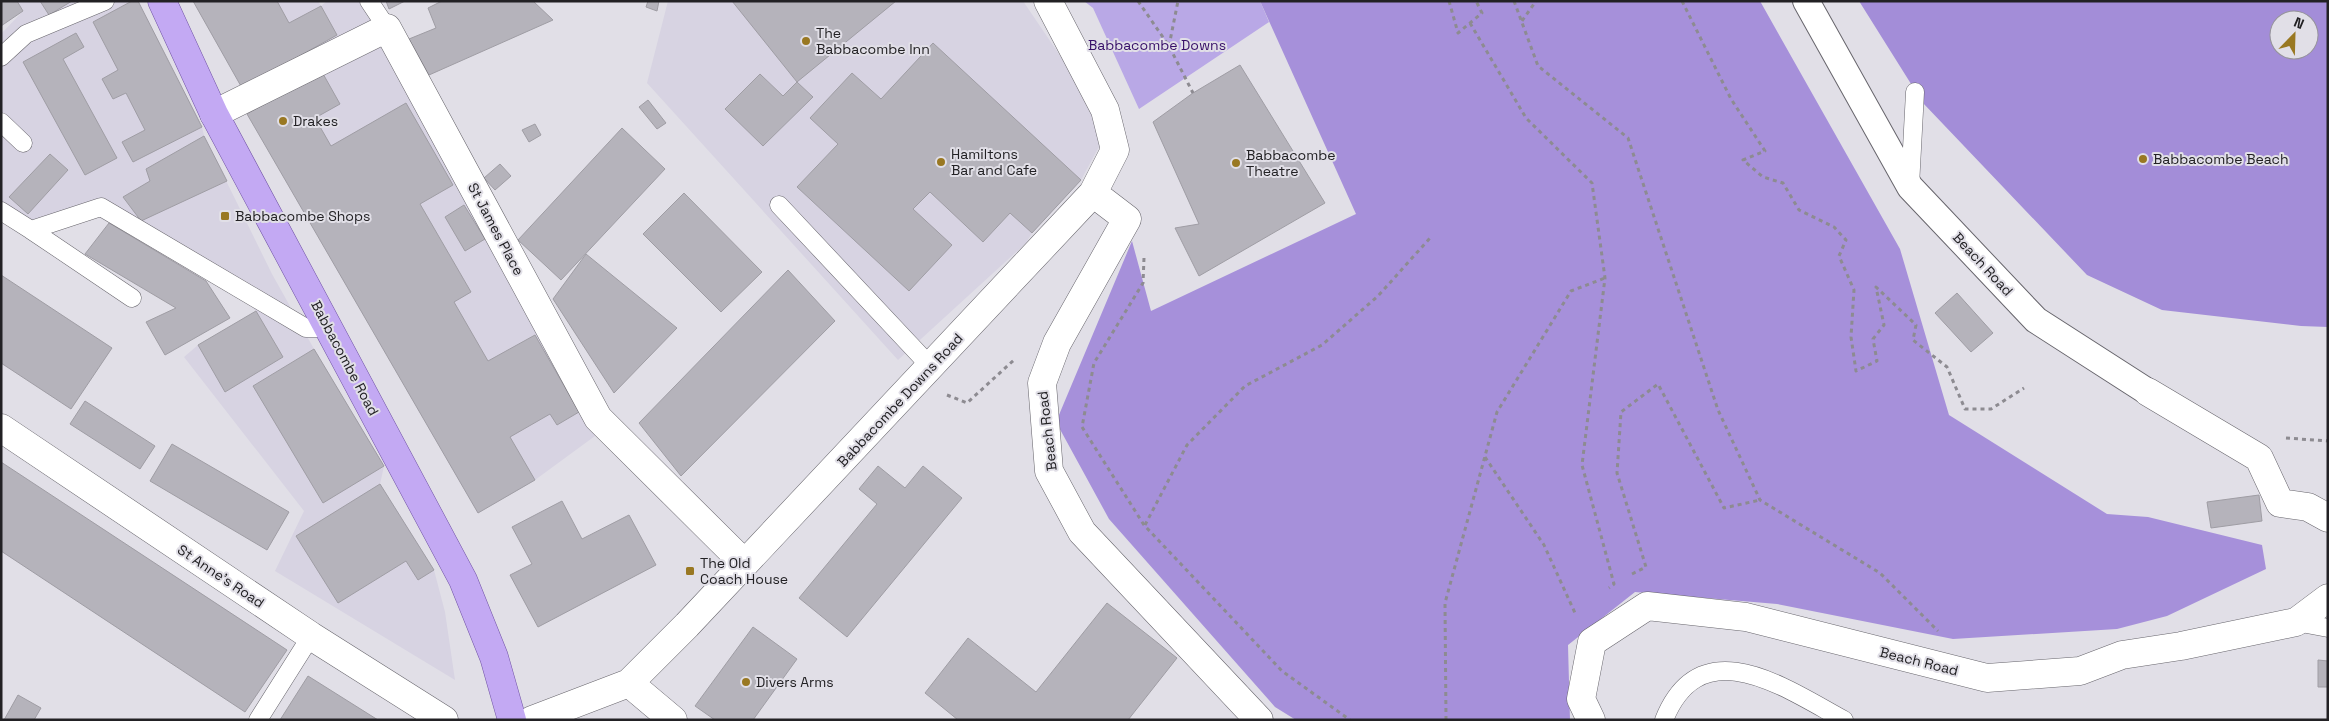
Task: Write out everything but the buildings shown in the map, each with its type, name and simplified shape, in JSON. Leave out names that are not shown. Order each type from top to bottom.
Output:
[{"type":"main road","name":"Babbacombe Road","points":[[162,1],[214,114],[464,580],[494,657],[512,720]]},
{"type":"street","name":"Babbacombe Downs Road","points":[[532,720],[629,683],[687,625],[1093,194],[1115,150],[1105,110],[1048,1]]},
{"type":"street","name":"Beach Road","points":[[1806,1],[1910,187],[2036,320],[2148,392],[2259,458],[2280,503],[2308,507],[2328,518]]},
{"type":"street","points":[[214,114],[387,28]]},
{"type":"street","name":"St James Place","points":[[387,28],[598,418],[744,564]]},
{"type":"street","name":"Beach Road","points":[[1093,194],[1127,219],[1057,343],[1042,383],[1049,471],[1082,532],[1260,720]]},
{"type":"street","name":"St Anne's Road","points":[[1,428],[311,636],[444,720]]},
{"type":"street","name":"Beach Road","points":[[1591,720],[1581,699],[1592,642],[1647,606],[1746,617],[1987,678],[2080,670],[2122,655],[2182,646],[2296,622],[2328,598]]},
{"type":"street","points":[[629,683],[673,720]]},
{"type":"lane","points":[[1,57],[26,34],[105,1]]},
{"type":"lane","points":[[369,1],[387,28]]},
{"type":"lane","points":[[1910,187],[1916,92]]},
{"type":"lane","points":[[1,122],[23,143]]},
{"type":"lane","points":[[779,205],[924,375]]},
{"type":"lane","points":[[31,230],[101,207],[306,328],[329,328]]},
{"type":"lane","points":[[1,211],[132,298]]},
{"type":"lane","points":[[2296,622],[2328,628]]},
{"type":"lane","points":[[258,720],[311,636]]},
{"type":"lane","points":[[1664,720],[1672,701],[1690,680],[1716,670],[1746,672],[1778,684],[1844,720]]},
{"type":"path","points":[[1138,1],[1169,46],[1193,93]]},
{"type":"path","points":[[1169,46],[1178,1]]},
{"type":"path","points":[[1449,1],[1458,33],[1482,13],[1476,1]]},
{"type":"path","points":[[1514,1],[1538,66],[1628,138],[1718,410],[1760,500],[1880,574],[1944,636]]},
{"type":"path","points":[[1522,21],[1536,1]]},
{"type":"path","points":[[1682,1],[1731,99],[1765,151],[1743,160],[1763,177],[1783,183],[1799,210],[1834,227],[1846,240],[1838,256],[1854,290],[1852,337],[1856,371],[1877,360],[1874,339],[1884,325],[1876,287],[1916,325],[1913,340],[1947,367],[1965,409],[1991,409],[2024,388]]},
{"type":"path","points":[[1470,23],[1526,118],[1592,183],[1605,278],[1582,465],[1614,584]]},
{"type":"path","points":[[1144,525],[1187,445],[1232,399],[1245,386],[1322,345],[1378,296],[1430,238]]},
{"type":"path","points":[[1446,720],[1445,603],[1497,412],[1571,291],[1605,278]]},
{"type":"path","points":[[1143,283],[1094,363],[1082,427],[1144,525],[1282,671],[1350,720]]},
{"type":"path","points":[[924,375],[967,403],[1015,358],[1057,343]]},
{"type":"path","points":[[1630,575],[1646,567],[1617,473],[1621,412],[1658,384],[1724,508],[1760,500]]},
{"type":"path","points":[[1485,457],[1544,545],[1578,620]]},
{"type":"path","points":[[1608,590],[1622,580]]},
{"type":"shaded area","points":[[17,1],[138,1],[202,127],[204,136],[272,274],[314,349],[384,466],[380,484],[434,570],[445,612],[455,680],[275,571],[304,511],[184,357],[198,345],[256,311],[228,282],[101,207],[31,230],[1,211],[1,34],[23,11]]},
{"type":"shaded area","points":[[193,1],[318,1],[321,6],[327,1],[369,1],[598,418],[595,436],[535,480],[478,513],[247,114],[242,88]]},
{"type":"shaded area","points":[[668,1],[1023,1],[1109,128],[1081,180],[1032,233],[1026,243],[898,360],[647,83]]},
{"type":"shaded area","points":[[1260,1],[1760,1],[1900,249],[1949,415],[2107,514],[2148,517],[2262,545],[2266,569],[2167,616],[2117,629],[1953,639],[1777,604],[1635,592],[1568,645],[1570,720],[1296,720],[1275,707],[1109,519],[1056,422],[1132,241],[1151,311],[1356,214]]},
{"type":"shaded area","name":"Babbacombe Beach","points":[[1859,1],[2328,1],[2328,327],[2301,326],[2162,310],[2087,275],[1923,103]]},
{"type":"green space","name":"Babbacombe Downs","points":[[1084,1],[1260,1],[1269,22],[1139,109],[1093,8]]},
{"type":"place","name":"The Babbacombe Inn","points":[[806,41]]},
{"type":"place","name":"Drakes","points":[[283,121]]},
{"type":"place","name":"Babbacombe Beach","points":[[2143,159]]},
{"type":"place","name":"Hamiltons Bar and Cafe","points":[[941,162]]},
{"type":"place","name":"Babbacombe Theatre","points":[[1236,163]]},
{"type":"place","name":"Babbacombe Shops","points":[[225,216]]},
{"type":"place","name":"The Old Coach House","points":[[690,571]]},
{"type":"place","name":"Divers Arms","points":[[746,682]]}]
